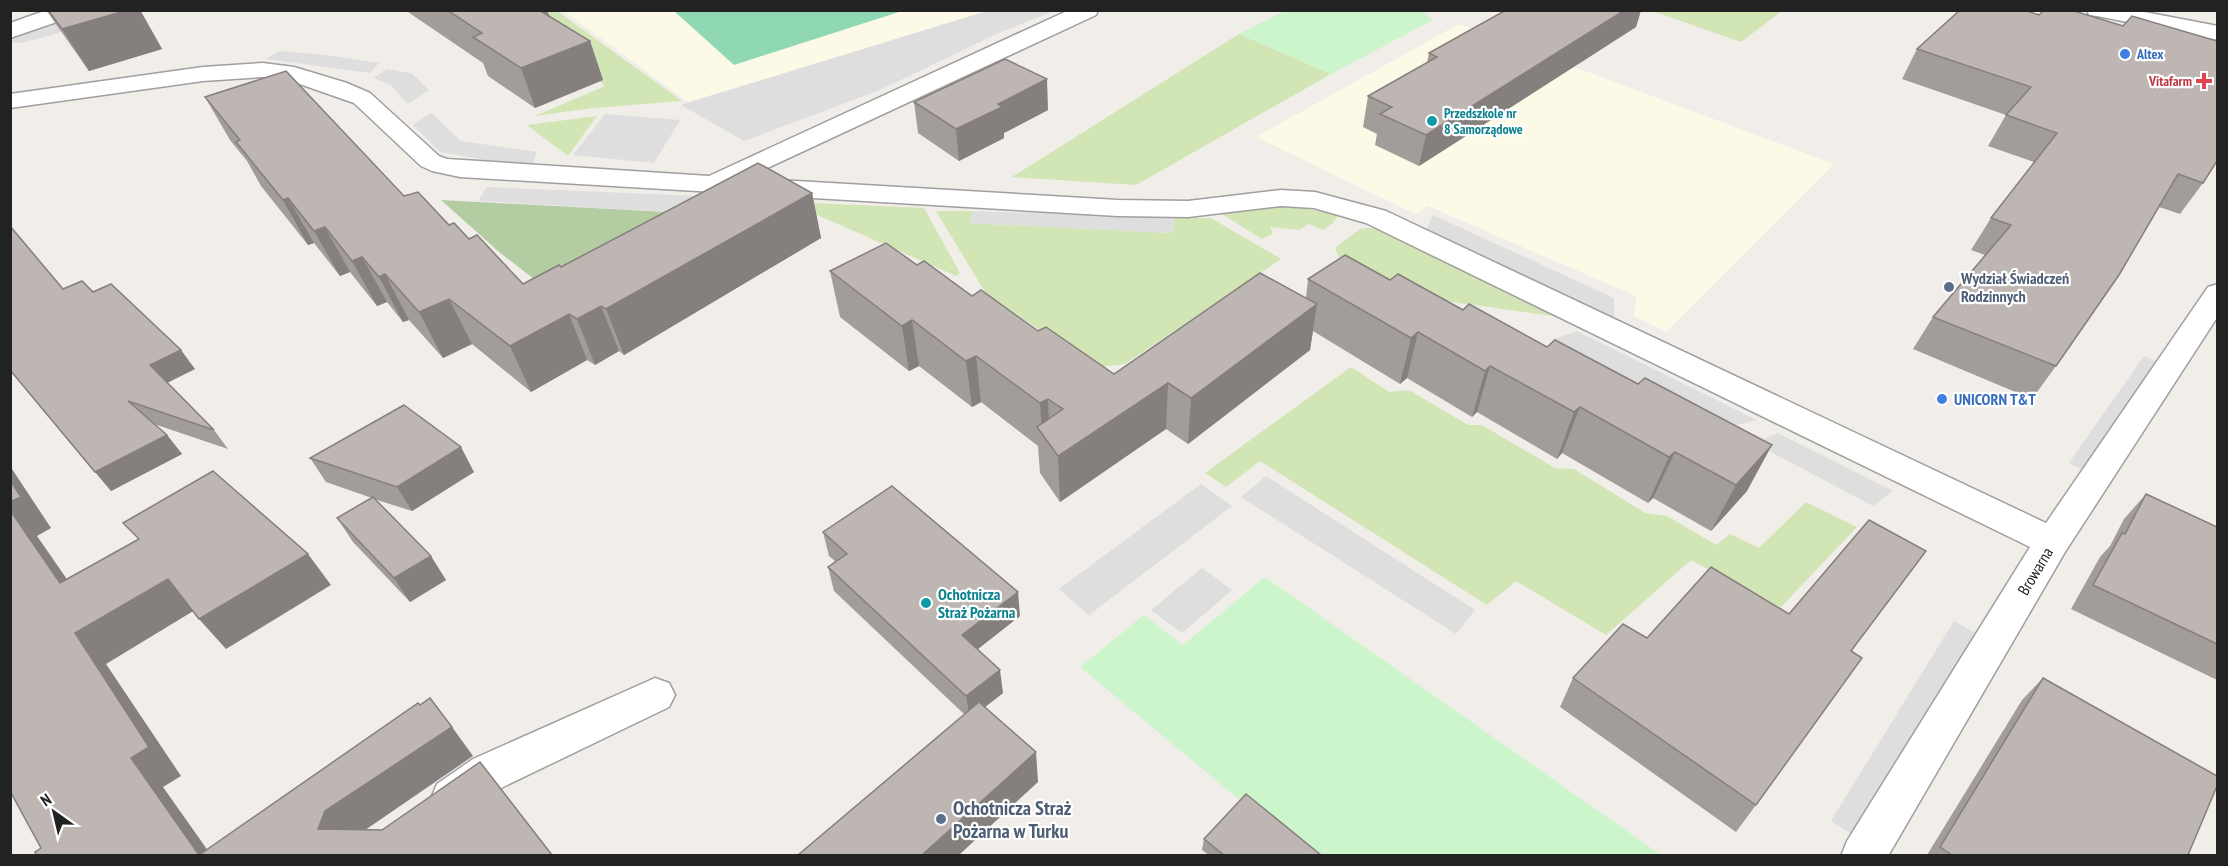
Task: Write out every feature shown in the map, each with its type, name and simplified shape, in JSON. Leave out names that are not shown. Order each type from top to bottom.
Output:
[{"type":"street","points":[[10,16],[26,10]]},
{"type":"street","points":[[10,31],[69,10]]},
{"type":"street","points":[[713,184],[1088,10]]},
{"type":"street","points":[[2097,10],[2217,33]]},
{"type":"street","points":[[12,102],[203,74],[263,70],[294,74],[362,98],[422,156],[441,166],[1118,208],[1188,209],[1281,198],[1325,203],[1376,217],[2052,542]]},
{"type":"street","name":"Browarna","points":[[1863,855],[2052,542],[2217,293]]},
{"type":"street","points":[[424,818],[488,773],[655,695]]},
{"type":"shaded area","points":[[990,10],[1055,11],[1003,31],[880,90],[744,141],[681,105]]},
{"type":"shaded area","points":[[90,11],[127,11],[45,37],[20,43],[11,42],[10,36]]},
{"type":"shaded area","points":[[564,11],[989,11],[688,102]]},
{"type":"shaded area","points":[[1459,24],[1834,164],[1666,332],[1634,316],[1636,296],[1428,206],[1415,214],[1256,137]]},
{"type":"shaded area","points":[[279,51],[379,63],[370,73],[266,59]]},
{"type":"shaded area","points":[[387,69],[411,73],[429,90],[408,104],[392,86],[374,78]]},
{"type":"shaded area","points":[[431,113],[461,141],[537,152],[531,168],[440,152],[413,125]]},
{"type":"shaded area","points":[[605,114],[680,120],[654,163],[573,155]]},
{"type":"shaded area","points":[[487,187],[699,196],[687,213],[478,201]]},
{"type":"shaded area","points":[[973,211],[1174,218],[1173,233],[969,223]]},
{"type":"shaded area","points":[[1433,215],[1614,298],[1614,321],[1425,232]]},
{"type":"shaded area","points":[[1577,331],[1757,420],[1727,427],[1551,340]]},
{"type":"shaded area","points":[[2144,356],[2163,364],[2089,473],[2069,463]]},
{"type":"shaded area","points":[[1778,433],[1893,491],[1873,506],[1754,443]]},
{"type":"shaded area","points":[[1266,476],[1475,610],[1456,634],[1241,497]]},
{"type":"shaded area","points":[[1201,484],[1232,506],[1089,615],[1059,589]]},
{"type":"shaded area","points":[[1202,568],[1232,590],[1182,633],[1151,610]]},
{"type":"shaded area","points":[[1954,621],[1981,636],[1860,839],[1831,821]]},
{"type":"green space","points":[[1287,10],[1422,11],[1433,20],[1331,74],[1239,34]]},
{"type":"green space","points":[[522,11],[557,11],[682,101],[593,108],[535,116],[605,86]]},
{"type":"green space","points":[[674,11],[902,11],[734,65]]},
{"type":"green space","points":[[1652,11],[1782,11],[1741,42]]},
{"type":"green space","points":[[1239,34],[1331,74],[1136,185],[1012,177]]},
{"type":"green space","points":[[597,116],[568,156],[527,125]]},
{"type":"green space","points":[[441,200],[686,213],[562,301],[498,251]]},
{"type":"green space","points":[[788,202],[924,208],[960,273],[956,276]]},
{"type":"green space","points":[[1265,206],[1297,207],[1338,215],[1333,223],[1323,230],[1309,224],[1299,230],[1270,227],[1273,234],[1262,239],[1222,214]]},
{"type":"green space","points":[[936,211],[973,211],[969,223],[1173,233],[1174,218],[1211,218],[1281,259],[1125,364],[1093,368],[985,292]]},
{"type":"green space","points":[[1360,229],[1384,230],[1560,317],[1438,300],[1341,262],[1335,248]]},
{"type":"green space","points":[[1351,367],[1389,392],[1409,390],[1468,425],[1482,425],[1555,468],[1574,469],[1645,513],[1667,516],[1716,545],[1730,534],[1759,548],[1806,502],[1857,527],[1780,608],[1691,560],[1606,635],[1516,581],[1487,605],[1260,461],[1226,487],[1205,473]]},
{"type":"green space","points":[[1265,577],[1661,855],[1306,855],[1080,667],[1144,615],[1183,645]]},
{"type":"building","points":[[48,10],[128,10],[62,29]]},
{"type":"building","points":[[447,10],[539,10],[590,41],[521,68],[473,37],[482,33]]},
{"type":"building","points":[[1506,10],[1625,10],[1426,135],[1380,114],[1392,107],[1368,96],[1437,57],[1429,53]]},
{"type":"building","points":[[1960,10],[2024,10],[2039,15],[2044,10],[2071,10],[2123,26],[2132,16],[2217,41],[2217,161],[2203,183],[2178,174],[2119,275],[2056,366],[1933,317],[2011,225],[1991,218],[2057,133],[2006,115],[2031,87],[1917,49]]},
{"type":"building","points":[[1005,59],[1047,79],[998,104],[1002,107],[956,129],[914,102]]},
{"type":"building","points":[[286,71],[404,196],[418,192],[449,225],[454,223],[469,239],[477,235],[523,284],[559,265],[561,267],[758,163],[812,193],[606,309],[601,306],[577,319],[569,314],[510,346],[449,299],[419,312],[385,274],[379,277],[362,257],[352,261],[325,227],[314,231],[288,198],[283,200],[236,142],[240,140],[205,97]]},
{"type":"building","points":[[10,226],[63,289],[82,281],[93,292],[111,284],[181,350],[150,365],[214,430],[128,401],[167,435],[95,472],[10,370]]},
{"type":"building","points":[[886,243],[917,265],[924,261],[972,296],[981,290],[1038,331],[1046,327],[1114,374],[1260,273],[1317,304],[1191,398],[1168,383],[1058,456],[1037,427],[1063,409],[1048,399],[1040,403],[976,356],[966,361],[912,320],[902,326],[830,271]]},
{"type":"building","points":[[1345,255],[1390,280],[1398,274],[1463,310],[1469,304],[1547,347],[1555,340],[1638,384],[1645,378],[1772,445],[1736,485],[1675,452],[1669,457],[1580,407],[1574,412],[1490,366],[1485,371],[1418,332],[1411,338],[1308,279]]},
{"type":"building","points":[[404,405],[461,447],[397,487],[310,458]]},
{"type":"building","points":[[213,471],[308,554],[199,619],[168,579],[75,633],[149,747],[131,758],[199,855],[36,855],[35,852],[41,848],[10,791],[10,510],[60,583],[139,539],[123,523]]},
{"type":"building","points":[[10,480],[21,497],[10,502]]},
{"type":"building","name":"Ochotnicza Straż Pożarna","points":[[892,486],[1018,592],[962,635],[1000,670],[966,696],[828,567],[847,554],[823,532]]},
{"type":"building","points":[[2146,494],[2217,527],[2217,644],[2093,585],[2122,533],[2125,534]]},
{"type":"building","points":[[373,497],[431,556],[394,578],[337,518]]},
{"type":"building","points":[[1869,520],[1926,551],[1851,651],[1862,658],[1756,805],[1573,678],[1623,624],[1647,638],[1711,567],[1789,614]]},
{"type":"building","points":[[2043,678],[2217,776],[2217,786],[2188,855],[1952,855],[1940,847]]},
{"type":"building","points":[[430,698],[452,727],[325,811],[318,829],[382,830],[480,762],[552,855],[199,855],[418,703],[420,705]]},
{"type":"building","points":[[979,702],[1036,752],[922,855],[798,855]]},
{"type":"building","points":[[1246,794],[1321,855],[1224,855],[1204,839]]},
{"type":"place","name":"Altex","points":[[2125,54]]},
{"type":"place","name":"Vitafarm","points":[[2204,81]]},
{"type":"place","name":"Przedszkole nr 8 Samorządowe","points":[[1432,121]]},
{"type":"place","name":"Wydział Świadczeń Rodzinnych","points":[[1949,287]]},
{"type":"place","name":"UNICORN T&T","points":[[1942,399]]},
{"type":"place","name":"Ochotnicza Straż Pożarna","points":[[926,603]]},
{"type":"place","name":"Ochotnicza Straż Pożarna w Turku","points":[[941,819]]}]
